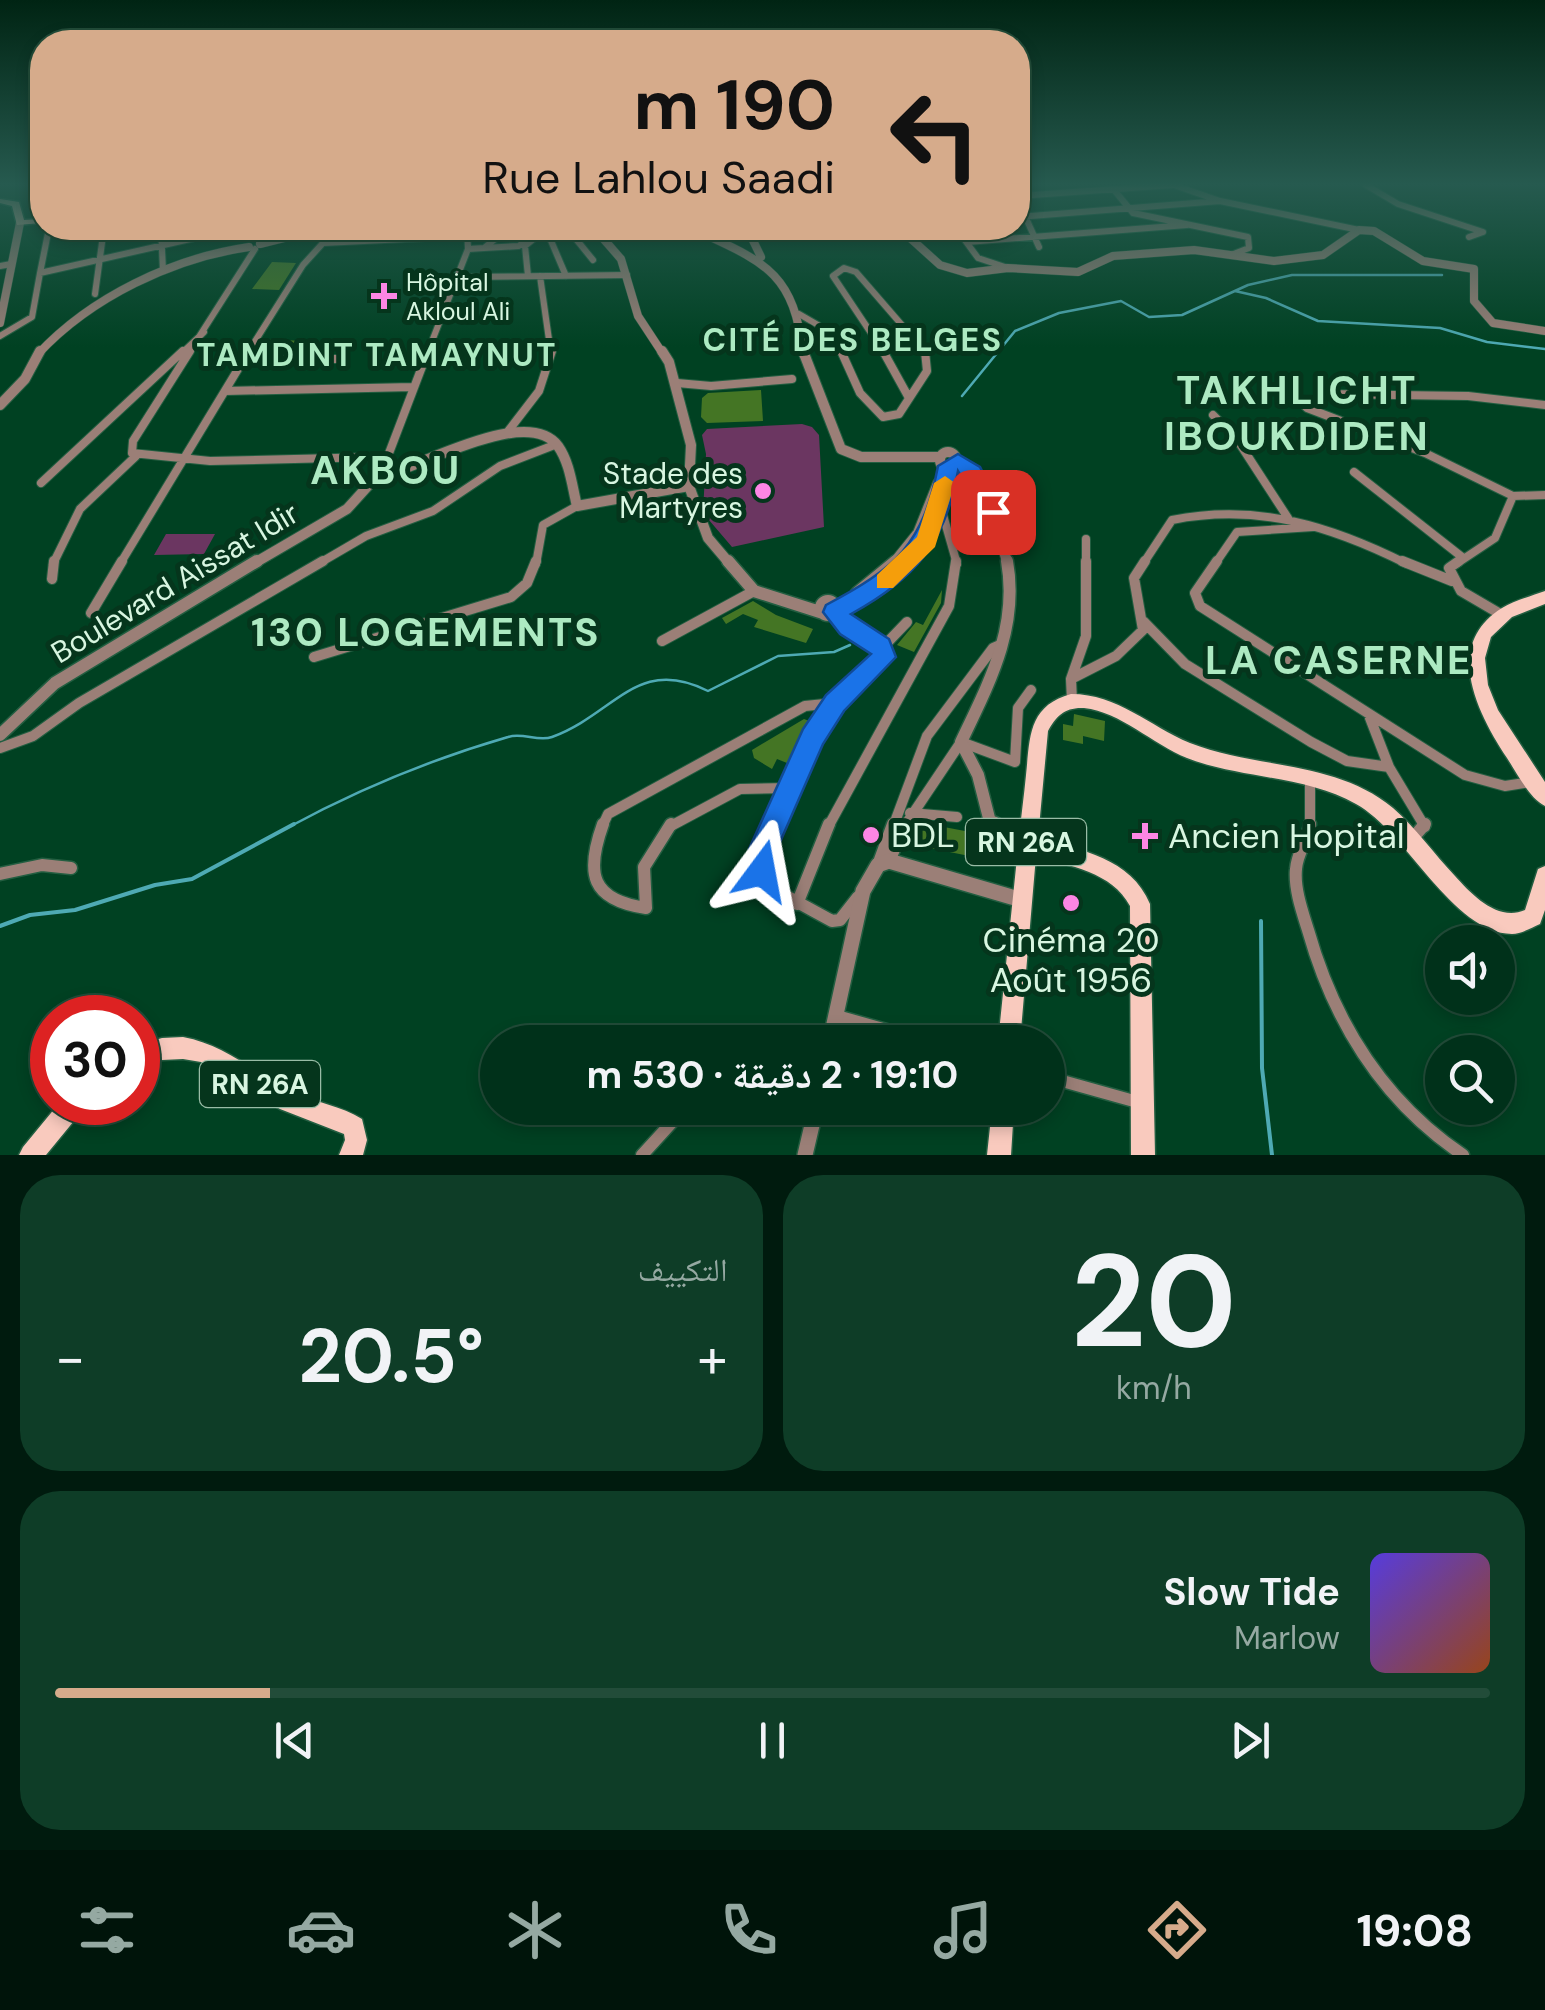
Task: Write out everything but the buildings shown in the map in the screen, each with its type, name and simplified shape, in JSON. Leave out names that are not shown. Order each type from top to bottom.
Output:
[{"type":"main road","points":[[1545,597],[1492,623],[1475,654],[1478,689],[1545,797]]},
{"type":"main road","points":[[1072,701],[1112,711],[1188,750],[1310,778],[1359,795],[1412,839],[1469,906],[1494,924],[1510,928],[1533,918],[1545,876]]},
{"type":"main road","name":"RN 26A","points":[[1011,1025],[1038,730],[1054,707],[1072,701]]},
{"type":"main road","name":"RN 26A","points":[[1026,844],[1118,874],[1133,885],[1140,904],[1144,1155]]},
{"type":"main road","name":"RN 26A","points":[[160,1048],[188,1046],[214,1055],[291,1102],[354,1127],[356,1140],[351,1155]]},
{"type":"main road","points":[[32,1155],[56,1125]]},
{"type":"main road","points":[[999,1155],[1002,1125]]},
{"type":"street","points":[[0,324],[4,280],[17,239]]},
{"type":"street","points":[[1037,239],[1039,247]]},
{"type":"street","points":[[1232,256],[1249,248],[1248,239]]},
{"type":"street","points":[[913,240],[949,270],[968,273],[1008,268],[1078,272],[1113,256],[1194,250],[1274,261],[1323,255],[1346,239]]},
{"type":"street","points":[[1387,239],[1423,261],[1474,269],[1474,304],[1485,318],[1503,326],[1545,332]]},
{"type":"street","points":[[0,336],[32,317],[43,240]]},
{"type":"street","points":[[95,294],[102,240]]},
{"type":"street","points":[[162,240],[163,271]]},
{"type":"street","points":[[40,273],[188,240]]},
{"type":"street","points":[[0,405],[31,372],[33,358],[59,333],[163,271],[279,240]]},
{"type":"street","points":[[91,614],[225,390],[322,240]]},
{"type":"street","points":[[322,243],[362,240]]},
{"type":"street","points":[[380,467],[468,249],[467,240]]},
{"type":"street","points":[[484,248],[494,240]]},
{"type":"street","points":[[468,249],[519,246],[525,240]]},
{"type":"street","points":[[528,276],[525,246],[532,240]]},
{"type":"street","points":[[551,240],[566,276]]},
{"type":"street","points":[[554,246],[578,240],[593,260]]},
{"type":"street","points":[[604,240],[621,259],[638,316],[669,362],[677,383],[691,445],[690,486],[708,538],[754,591],[782,602],[829,610],[866,596],[927,541],[941,508],[947,462]]},
{"type":"street","points":[[714,240],[740,254],[761,258]]},
{"type":"street","points":[[753,240],[799,314],[833,335],[854,380],[876,413],[882,417],[899,414],[930,365],[927,353],[856,272],[839,270],[832,276],[845,302],[899,374],[908,398]]},
{"type":"street","points":[[990,240],[967,242],[978,258],[1008,268]]},
{"type":"street","points":[[136,456],[133,441],[255,247]]},
{"type":"street","points":[[0,266],[11,264]]},
{"type":"street","points":[[457,277],[627,275]]},
{"type":"street","points":[[509,430],[542,393],[552,366],[552,328],[540,276]]},
{"type":"street","points":[[799,314],[804,362],[842,449],[860,457],[947,462],[982,486],[1012,564],[1012,610],[1004,642],[961,742],[910,813],[863,891],[840,920],[832,922],[797,904],[768,881],[761,861],[812,737],[835,703],[882,659],[882,648],[907,622]]},
{"type":"street","points":[[41,483],[204,332]]},
{"type":"street","points":[[244,360],[336,359]]},
{"type":"street","points":[[677,383],[711,386],[792,380]]},
{"type":"street","points":[[225,390],[413,387]]},
{"type":"street","points":[[1294,394],[1307,408],[1426,453],[1512,496],[1545,495]]},
{"type":"street","points":[[1323,394],[1468,396],[1545,405]]},
{"type":"street","points":[[1213,416],[1236,438],[1258,478],[1288,518]]},
{"type":"street","points":[[52,579],[57,548],[86,502],[102,480],[136,456],[183,460],[375,456],[380,467],[394,472],[509,430],[536,430],[552,437],[564,455],[576,506]]},
{"type":"street","points":[[0,748],[33,736],[80,703],[366,536],[433,511],[500,466],[556,444]]},
{"type":"street","points":[[829,610],[867,586],[919,538],[930,518],[947,462]]},
{"type":"street","points":[[380,467],[397,465],[394,472]]},
{"type":"street","name":"Boulevard Aissat Idir","points":[[0,735],[55,683],[108,648],[347,509],[380,467]]},
{"type":"street","points":[[1354,472],[1374,492],[1462,557]]},
{"type":"street","points":[[314,657],[511,597],[531,584],[538,568],[536,534],[541,526],[576,506],[690,486]]},
{"type":"street","points":[[1452,581],[1449,568],[1495,538],[1512,496]]},
{"type":"street","points":[[797,904],[803,880],[848,784],[950,606],[958,568],[941,508]]},
{"type":"street","points":[[1071,679],[1116,656],[1143,630],[1134,578],[1172,520],[1200,513],[1288,518],[1353,537],[1405,565],[1452,581],[1502,615]]},
{"type":"street","points":[[1313,527],[1237,532],[1195,592],[1200,606],[1370,718],[1465,775],[1505,786],[1534,781]]},
{"type":"street","points":[[1072,701],[1071,679],[1086,636],[1086,539]]},
{"type":"street","points":[[662,641],[754,591]]},
{"type":"street","points":[[829,610],[882,648]]},
{"type":"street","points":[[1141,620],[1185,664],[1312,742],[1348,761],[1389,767]]},
{"type":"street","points":[[883,863],[927,736],[992,648],[1004,642]]},
{"type":"street","points":[[961,742],[1016,762],[1018,708],[1031,690]]},
{"type":"street","points":[[789,788],[740,789],[673,821],[644,867],[646,908],[609,900],[599,883],[593,856],[608,814],[805,706],[835,703]]},
{"type":"street","points":[[1370,718],[1389,767],[1426,826],[1412,839]]},
{"type":"street","points":[[961,742],[978,776],[990,822],[1026,844]]},
{"type":"street","points":[[1310,778],[1305,801],[1310,830],[1296,876],[1307,943],[1328,990],[1385,1088],[1410,1118],[1463,1155]]},
{"type":"street","points":[[910,813],[957,817]]},
{"type":"street","points":[[883,863],[1022,900]]},
{"type":"street","points":[[0,874],[42,865],[71,868]]},
{"type":"street","points":[[835,1025],[863,891]]},
{"type":"street","points":[[837,1016],[869,1025]]},
{"type":"street","points":[[1065,1082],[1143,1103]]},
{"type":"street","points":[[642,1155],[666,1125]]},
{"type":"street","points":[[805,1155],[812,1125]]},
{"type":"shaded area","name":"Stade des Martyres","points":[[802,424],[819,435],[824,527],[732,547],[703,513],[706,454],[702,435],[707,429]]},
{"type":"shaded area","points":[[166,534],[215,534],[204,554],[154,555]]},
{"type":"waterway","points":[[962,396],[1015,331],[1059,313],[1121,301],[1149,317],[1182,315],[1248,285],[1292,275],[1442,275]]},
{"type":"waterway","points":[[1235,291],[1266,298],[1318,321],[1440,328],[1487,342],[1545,349]]},
{"type":"waterway","points":[[289,827],[369,788],[452,755],[513,736],[552,737],[644,684],[663,680],[683,682],[708,691],[778,656],[834,652],[850,645]]},
{"type":"waterway","points":[[0,926],[30,915],[75,910],[155,885],[192,879],[294,824]]},
{"type":"waterway","points":[[1261,921],[1262,1068],[1272,1155]]},
{"type":"slow traffic","points":[[885,581],[927,541],[941,508],[945,483]]},
{"type":"place","name":"Hôpital Akloul Ali","points":[[384,296]]},
{"type":"place","name":"Stade des Martyres","points":[[763,491]]},
{"type":"place","name":"BDL","points":[[871,835]]},
{"type":"place","name":"Ancien Hopital","points":[[1145,836]]},
{"type":"place","name":"Cinéma 20 Août 1956","points":[[1071,903]]},
{"type":"district","name":"CITÉ DES BELGES","points":[[853,340]]},
{"type":"district","name":"TAMDINT TAMAYNUT","points":[[377,355]]},
{"type":"district","name":"TAKHLICHT IBOUKDIDEN","points":[[1297,413]]},
{"type":"district","name":"AKBOU","points":[[386,470]]},
{"type":"district","name":"130 LOGEMENTS","points":[[426,632]]},
{"type":"district","name":"LA CASERNE","points":[[1339,660]]},
{"type":"route","points":[[762,871],[763,849],[812,737],[835,703],[884,657],[880,646],[849,628],[834,612],[876,589],[927,541],[941,508],[948,466],[958,460],[973,472],[993,512]]}]
